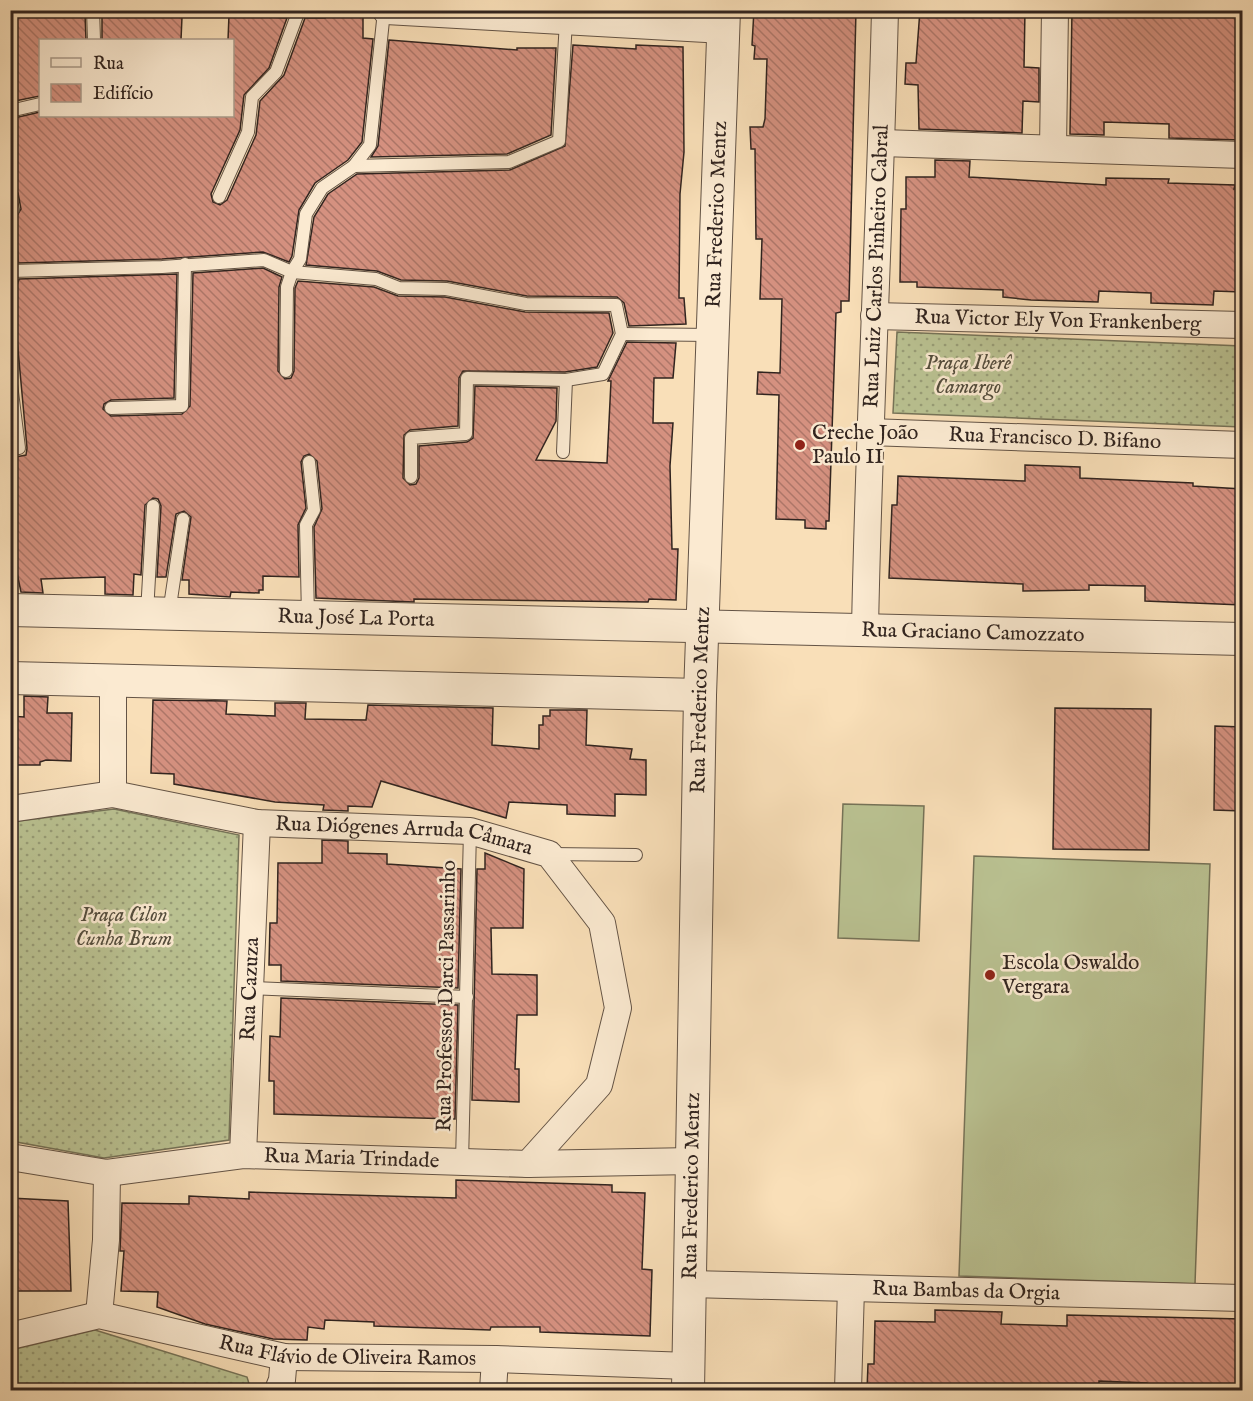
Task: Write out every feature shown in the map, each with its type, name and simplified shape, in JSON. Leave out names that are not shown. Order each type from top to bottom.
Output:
[{"type":"street","name":"Rua Luiz Carlos Pinheiro Cabral","points":[[865,629],[869,432],[882,143],[885,10]]},
{"type":"street","points":[[1053,148],[1055,10]]},
{"type":"street","points":[[384,11],[566,21],[724,20]]},
{"type":"street","name":"Rua Frederico Mentz","points":[[688,1378],[700,695],[724,20]]},
{"type":"street","points":[[882,143],[1242,155]]},
{"type":"street","name":"Rua Victor Ely Von Frankenberg","points":[[874,316],[1242,325]]},
{"type":"street","name":"Rua Francisco D. Bifano","points":[[869,432],[1242,445]]},
{"type":"street","name":"Rua José La Porta","points":[[10,610],[704,625]]},
{"type":"street","name":"Rua Graciano Camozzato","points":[[704,625],[1242,639]]},
{"type":"street","points":[[10,678],[700,695]]},
{"type":"street","points":[[113,682],[113,794]]},
{"type":"street","name":"Rua Diógenes Arruda Câmara","points":[[10,809],[113,794],[257,823],[470,831],[549,854],[602,923],[618,1008],[599,1085],[528,1164]]},
{"type":"street","name":"Rua Cazuza","points":[[243,1155],[257,823]]},
{"type":"street","name":"Rua Maria Trindade","points":[[10,1157],[107,1173],[243,1155],[528,1164],[693,1161]]},
{"type":"street","points":[[99,1315],[106,1240],[107,1173]]},
{"type":"street","name":"Rua Bambas da Orgia","points":[[690,1284],[1242,1298]]},
{"type":"street","points":[[848,1390],[851,1288]]},
{"type":"street","name":"Rua Flávio de Oliveira Ramos","points":[[10,1336],[99,1315],[284,1357],[495,1359],[688,1378]]},
{"type":"street","points":[[278,1390],[284,1357]]},
{"type":"street","points":[[493,1390],[495,1359]]},
{"type":"lane","points":[[93,10],[94,39]]},
{"type":"lane","points":[[219,197],[248,132],[252,96],[276,72],[299,10]]},
{"type":"lane","points":[[286,371],[287,287],[300,259],[306,214],[322,188],[354,166],[370,145],[384,11]]},
{"type":"lane","points":[[354,166],[509,162],[559,141],[566,21]]},
{"type":"lane","points":[[10,111],[39,104]]},
{"type":"lane","points":[[10,195],[13,210]]},
{"type":"lane","points":[[10,283],[11,271],[264,260],[292,272],[376,279],[399,288],[446,289],[526,304],[616,305],[622,334],[603,374],[566,380],[467,378],[466,434],[411,438],[411,477]]},
{"type":"lane","points":[[111,408],[182,406],[185,264]]},
{"type":"lane","points":[[622,334],[714,335]]},
{"type":"lane","points":[[10,376],[19,448]]},
{"type":"lane","points":[[563,452],[566,380]]},
{"type":"lane","points":[[308,616],[306,525],[314,510],[309,462]]},
{"type":"lane","points":[[153,506],[158,614]]},
{"type":"lane","points":[[158,614],[183,519]]},
{"type":"lane","name":"Rua Professor Darci Passarinho","points":[[462,1162],[470,831]]},
{"type":"lane","points":[[549,854],[636,855]]},
{"type":"lane","points":[[251,988],[467,997]]},
{"type":"green space","name":"Praça Iberê Camargo","points":[[897,332],[1242,346],[1242,427],[893,413]]},
{"type":"green space","points":[[843,804],[924,806],[919,941],[838,938]]},
{"type":"green space","name":"Praça Cilon Cunha Brum","points":[[114,809],[239,835],[229,1140],[104,1158],[11,1141],[11,822]]},
{"type":"green space","points":[[974,856],[1210,864],[1195,1284],[959,1276]]},
{"type":"green space","points":[[95,1330],[247,1377],[251,1390],[11,1390],[11,1350]]},
{"type":"building","points":[[10,10],[57,10],[85,14],[86,39],[39,39],[39,96],[10,102]]},
{"type":"building","points":[[102,10],[166,10],[166,16],[182,17],[181,39],[102,39]]},
{"type":"building","points":[[754,10],[856,10],[849,301],[841,301],[841,312],[836,313],[829,521],[826,521],[826,529],[805,528],[805,520],[776,519],[779,395],[757,394],[758,372],[780,373],[782,299],[760,299],[762,239],[756,239],[755,149],[751,149],[750,127],[763,127],[765,119],[767,59],[754,59],[755,46],[752,45]]},
{"type":"building","points":[[920,10],[1025,10],[1024,67],[1039,68],[1039,102],[1023,101],[1022,133],[919,129],[918,85],[905,84],[906,63],[916,63]]},
{"type":"building","points":[[1072,10],[1240,10],[1238,74],[1242,74],[1242,140],[1169,138],[1169,124],[1104,122],[1104,135],[1070,134]]},
{"type":"building","points":[[324,14],[363,14],[363,38],[373,39],[362,142],[348,160],[315,183],[299,210],[292,256],[289,262],[263,252],[162,259],[18,263],[16,217],[21,209],[18,193],[10,187],[10,119],[39,112],[39,117],[234,117],[234,39],[228,39],[229,15],[287,18],[269,68],[244,95],[240,130],[211,194],[213,202],[220,205],[227,200],[256,135],[260,101],[284,75],[305,18],[325,18]]},
{"type":"building","points":[[389,40],[517,50],[517,48],[556,48],[551,135],[507,154],[371,157],[378,146]]},
{"type":"building","points":[[573,45],[636,49],[636,45],[683,47],[684,152],[680,194],[679,298],[684,298],[686,324],[629,326],[624,303],[617,297],[527,296],[447,281],[401,280],[377,271],[306,265],[314,217],[328,194],[357,174],[510,170],[565,146]]},
{"type":"building","points":[[935,160],[970,161],[969,177],[1106,185],[1106,178],[1169,179],[1168,183],[1235,185],[1234,189],[1242,189],[1242,292],[1214,291],[1213,305],[1151,303],[1151,293],[1099,291],[1098,302],[1031,300],[1003,297],[1003,290],[917,287],[917,282],[900,282],[901,209],[906,209],[906,177],[935,177]]},
{"type":"building","points":[[263,268],[282,277],[279,287],[278,371],[285,379],[291,378],[294,371],[295,288],[298,281],[374,287],[398,296],[445,297],[525,312],[609,313],[613,333],[597,367],[565,372],[463,371],[459,378],[458,426],[410,430],[404,435],[403,478],[410,485],[416,484],[419,478],[419,446],[467,442],[473,438],[475,386],[557,388],[556,421],[536,460],[607,463],[611,381],[608,381],[627,342],[676,343],[673,378],[654,378],[653,423],[673,423],[670,466],[672,549],[678,549],[676,600],[649,599],[648,602],[414,599],[414,602],[316,598],[314,527],[322,509],[317,461],[309,454],[304,456],[301,462],[306,508],[298,525],[299,577],[263,576],[263,590],[259,590],[259,593],[231,592],[230,597],[189,594],[189,580],[182,580],[191,517],[184,511],[176,514],[166,577],[157,577],[161,506],[158,499],[153,498],[145,505],[141,575],[134,574],[133,595],[105,594],[105,577],[41,579],[43,593],[21,592],[16,568],[10,569],[10,458],[26,455],[27,448],[15,317],[17,316],[16,289],[19,279],[177,274],[174,398],[111,400],[104,404],[103,409],[111,416],[182,414],[190,406],[193,273]]},
{"type":"building","points":[[1025,465],[1080,467],[1080,478],[1193,483],[1193,486],[1242,489],[1242,605],[1145,601],[1145,586],[1089,585],[1089,590],[1023,591],[1023,584],[889,578],[892,505],[897,505],[898,476],[1025,481]]},
{"type":"building","points":[[24,696],[48,697],[47,713],[72,713],[71,761],[46,760],[40,762],[40,765],[10,765],[10,716],[24,717]]},
{"type":"building","points":[[153,700],[227,701],[226,714],[275,716],[275,703],[306,703],[305,719],[366,720],[368,705],[493,708],[492,745],[539,749],[539,725],[543,725],[543,716],[550,716],[550,710],[587,710],[586,745],[632,749],[630,759],[646,760],[646,795],[615,794],[615,816],[567,814],[567,805],[509,802],[506,818],[381,781],[372,807],[348,806],[348,811],[323,810],[324,805],[275,802],[174,784],[174,774],[151,773]]},
{"type":"building","points":[[1055,708],[1151,709],[1149,850],[1053,849]]},
{"type":"building","points":[[1215,726],[1242,727],[1242,811],[1214,810]]},
{"type":"building","points":[[322,840],[348,841],[348,853],[387,854],[387,864],[461,869],[458,988],[281,981],[281,965],[269,965],[270,923],[277,923],[278,863],[322,863]]},
{"type":"building","points":[[485,853],[524,869],[523,928],[491,928],[492,974],[537,975],[537,1015],[517,1015],[515,1069],[519,1069],[519,1102],[472,1100],[477,869],[485,869]]},
{"type":"building","points":[[281,998],[458,1005],[455,1119],[274,1114],[274,1081],[269,1081],[270,1036],[280,1037]]},
{"type":"building","points":[[456,1180],[612,1185],[612,1192],[645,1193],[642,1269],[652,1270],[650,1336],[540,1332],[540,1327],[491,1327],[490,1330],[374,1326],[374,1322],[325,1320],[324,1329],[308,1327],[307,1340],[273,1339],[205,1324],[157,1307],[158,1292],[121,1291],[124,1251],[120,1251],[122,1203],[189,1204],[189,1196],[249,1199],[249,1192],[456,1198]]},
{"type":"building","points":[[10,1198],[68,1201],[71,1291],[10,1291]]},
{"type":"building","points":[[935,1310],[1002,1312],[1001,1324],[1067,1326],[1067,1315],[1242,1319],[1242,1390],[1147,1390],[1147,1383],[1099,1381],[1099,1390],[867,1390],[868,1364],[874,1364],[875,1321],[935,1322]]},
{"type":"place","name":"Creche João Paulo II","points":[[800,445]]},
{"type":"place","name":"Escola Oswaldo Vergara","points":[[990,975]]}]
